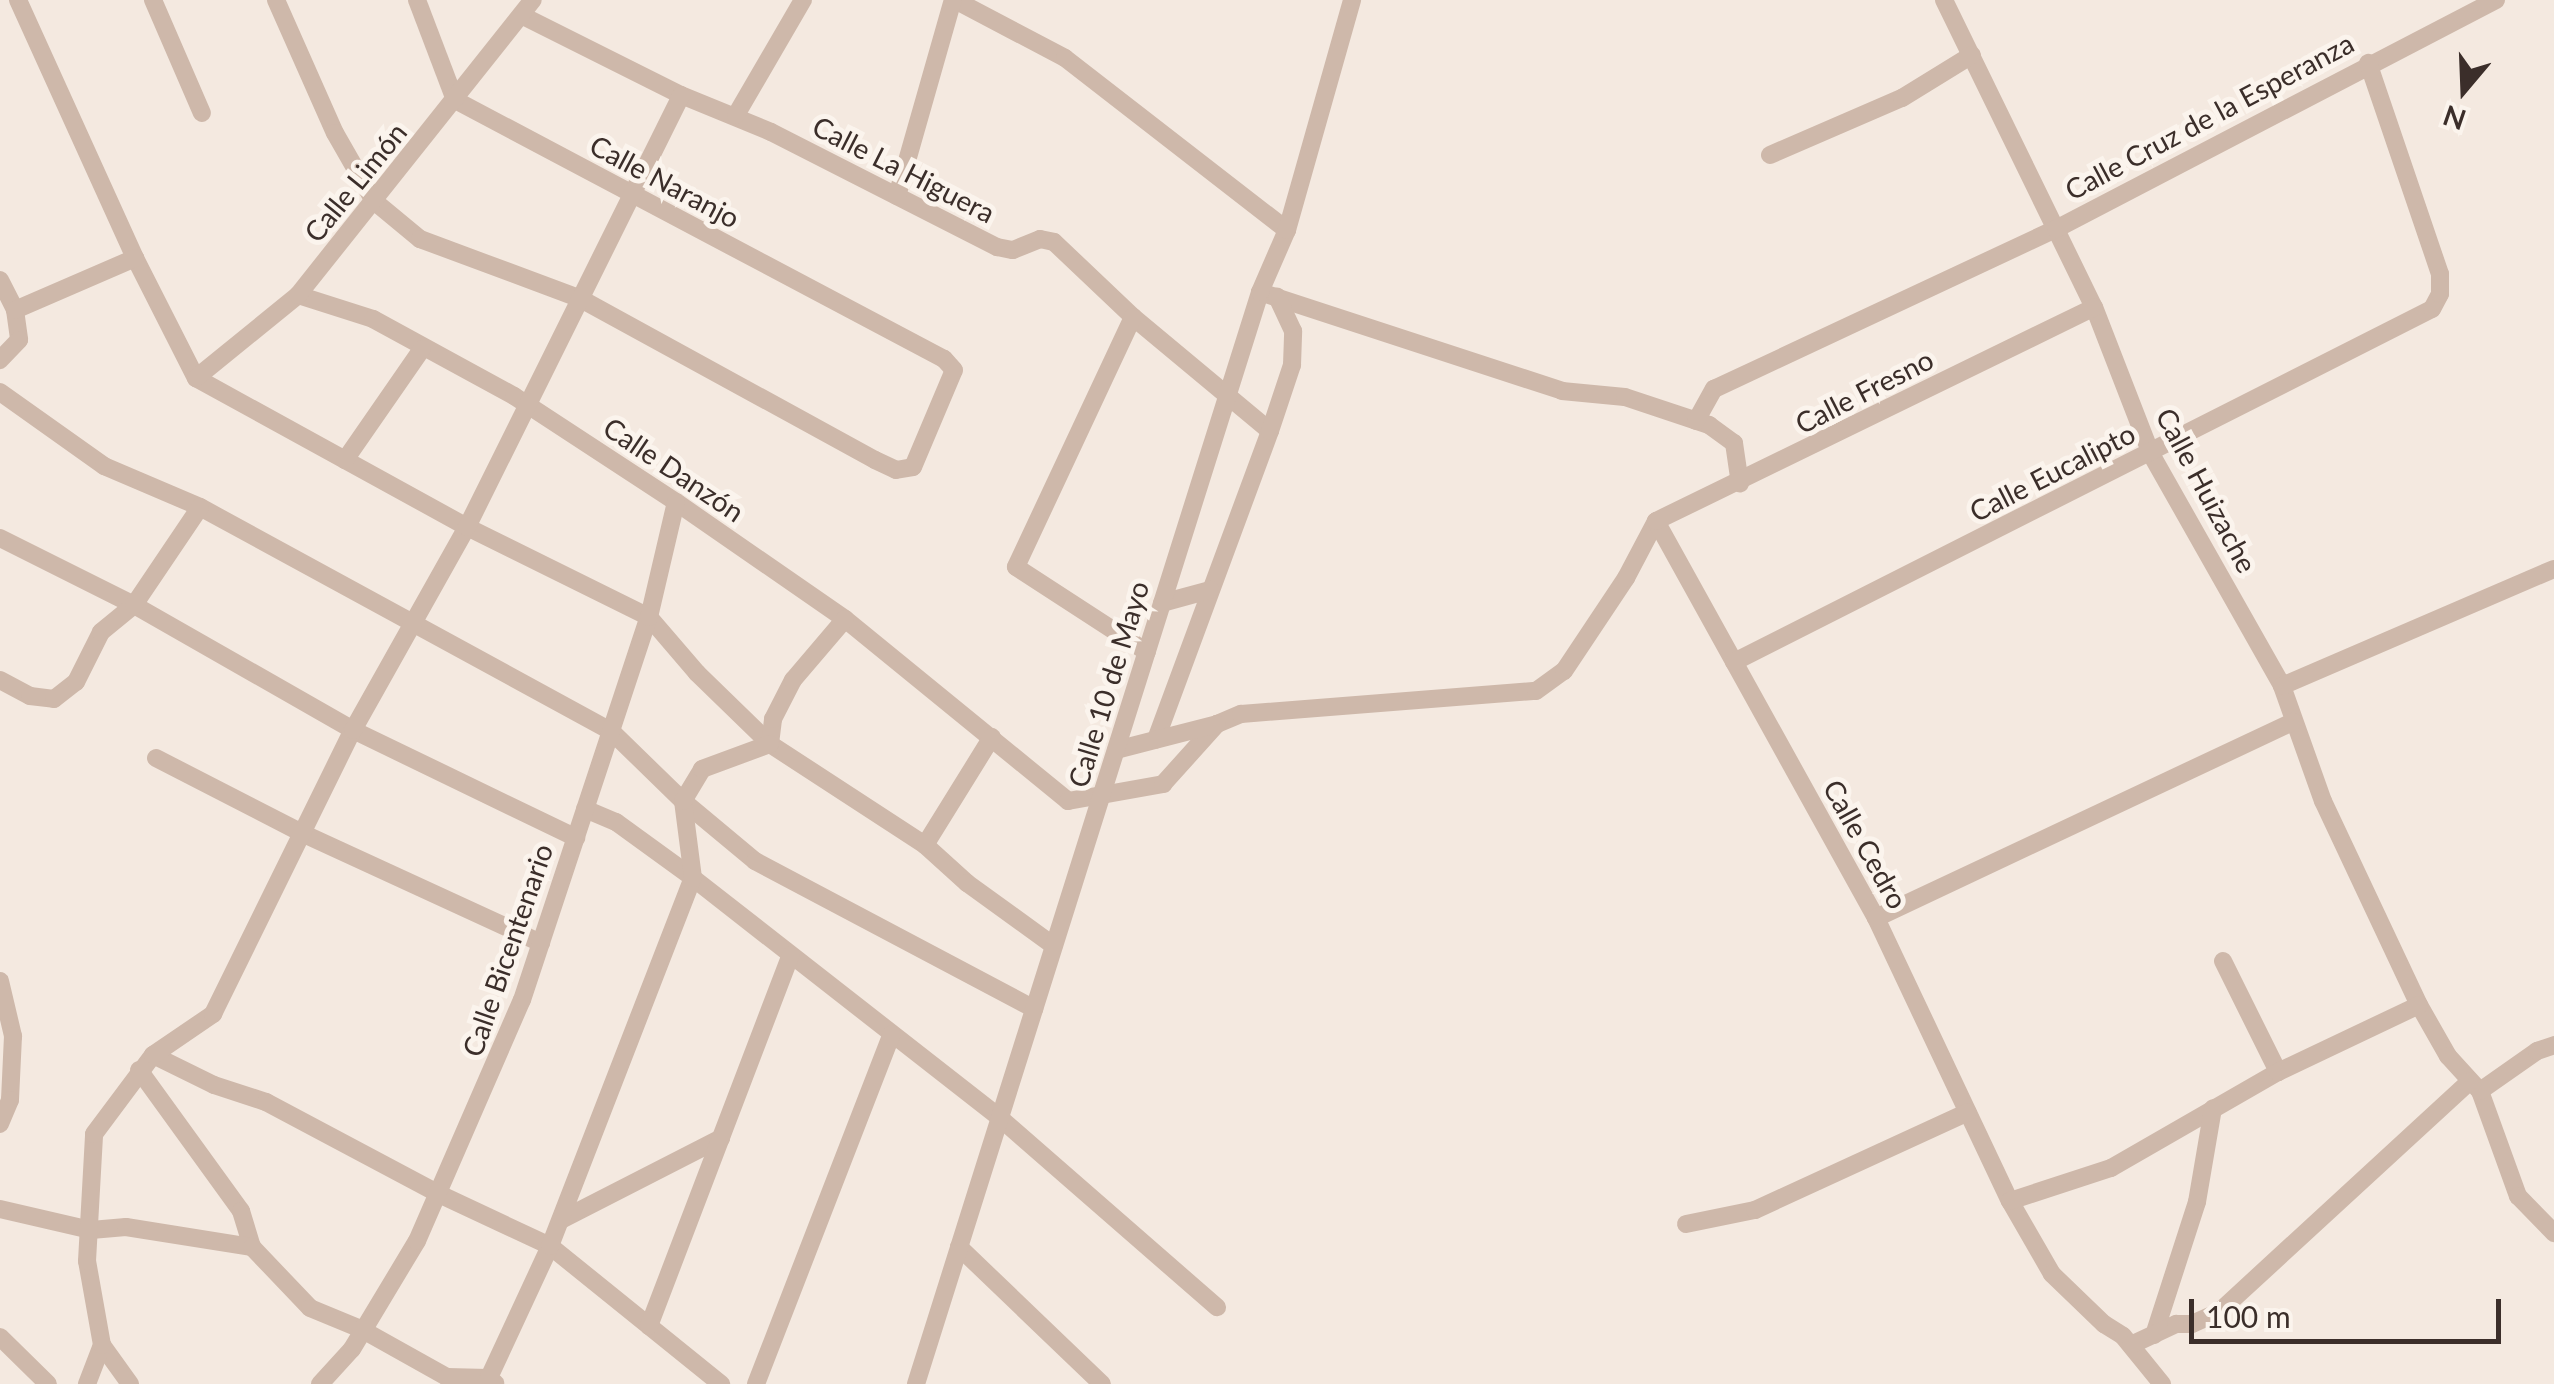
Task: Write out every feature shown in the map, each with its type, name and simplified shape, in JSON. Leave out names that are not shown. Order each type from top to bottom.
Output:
[{"type":"street","points":[[18,0],[134,258],[196,378],[467,527],[648,618],[696,673],[770,744],[925,844],[966,882],[1054,946]]},
{"type":"street","points":[[153,0],[202,112]]},
{"type":"street","points":[[276,0],[336,133],[374,201],[420,239],[581,300]]},
{"type":"street","points":[[416,0],[455,100]]},
{"type":"street","points":[[736,116],[803,0]]},
{"type":"street","points":[[897,196],[954,0],[1066,58],[1287,230]]},
{"type":"street","name":"Calle 10 de Mayo","points":[[916,1384],[1228,395],[1269,295],[1352,0]]},
{"type":"street","name":"Calle Huizache","points":[[1945,0],[2094,307],[2151,454],[2282,686],[2323,801],[2419,1005],[2448,1056],[2475,1086],[2518,1196],[2554,1232]]},
{"type":"street","name":"Calle Cruz de la Esperanza","points":[[1696,421],[1714,389],[2056,229],[2368,63],[2496,0]]},
{"type":"street","name":"Calle Limón","points":[[196,378],[298,295],[528,8]]},
{"type":"street","name":"Calle La Higuera","points":[[528,8],[681,95],[736,116],[997,247],[1013,250],[1040,239],[1054,242],[1133,317],[1270,431]]},
{"type":"street","points":[[1770,155],[1902,98],[1972,54]]},
{"type":"street","name":"Calle Eucalipto","points":[[1734,662],[2432,309],[2440,294],[2440,274],[2368,63]]},
{"type":"street","points":[[130,1384],[102,1345],[87,1261],[94,1134],[153,1055],[214,1014],[353,730],[467,527],[681,95]]},
{"type":"street","name":"Calle Naranjo","points":[[455,100],[944,360],[954,370],[913,468],[896,470],[581,300]]},
{"type":"street","points":[[15,310],[134,258]]},
{"type":"street","points":[[0,280],[15,310],[19,340],[0,360]]},
{"type":"street","name":"Calle Danzón","points":[[298,295],[373,319],[526,404],[845,619],[1068,801],[1101,798]]},
{"type":"street","points":[[1269,295],[1562,390],[1625,396],[1696,421],[1734,443],[1740,484]]},
{"type":"street","points":[[1156,740],[1292,365],[1293,331],[1269,295]]},
{"type":"street","name":"Calle Fresno","points":[[1656,521],[1740,484],[2094,307]]},
{"type":"street","points":[[1133,317],[1016,566],[1147,652]]},
{"type":"street","points":[[346,460],[422,349]]},
{"type":"street","points":[[0,392],[104,466],[200,506],[611,731],[683,802],[755,861],[1034,1009]]},
{"type":"street","name":"Calle Bicentenario","points":[[320,1384],[352,1349],[361,1329],[384,1299],[439,1194],[485,1093],[541,944],[648,618],[676,502]]},
{"type":"street","points":[[0,680],[30,696],[54,699],[76,682],[101,632],[134,605],[200,506]]},
{"type":"street","points":[[1116,750],[1217,724],[1240,714],[1536,690],[1564,671],[1626,578],[1656,521]]},
{"type":"street","name":"Calle Cedro","points":[[1656,521],[1876,918],[2010,1201],[2052,1274],[2131,1346],[2162,1384]]},
{"type":"street","points":[[0,538],[134,605],[353,730],[576,838]]},
{"type":"street","points":[[2282,686],[2554,569]]},
{"type":"street","points":[[1162,603],[1210,590]]},
{"type":"street","points":[[770,744],[773,719],[793,680],[845,619]]},
{"type":"street","points":[[1876,918],[2293,722]]},
{"type":"street","points":[[1101,798],[1162,784],[1217,724]]},
{"type":"street","points":[[925,844],[992,737]]},
{"type":"street","points":[[139,1070],[241,1211],[252,1247],[310,1308],[361,1329],[447,1376],[491,1382],[561,1220],[693,878],[683,802],[702,770],[770,744]]},
{"type":"street","points":[[156,758],[304,834],[541,944]]},
{"type":"street","points":[[586,808],[616,822],[693,878],[1000,1118],[1216,1306]]},
{"type":"street","points":[[649,1326],[791,955]]},
{"type":"street","points":[[2222,962],[2278,1072]]},
{"type":"street","points":[[0,982],[13,1036],[10,1100],[0,1124]]},
{"type":"street","points":[[2010,1201],[2111,1168],[2278,1072],[2419,1005]]},
{"type":"street","points":[[756,1384],[892,1034]]},
{"type":"street","points":[[2131,1346],[2219,1312],[2475,1086],[2554,1045]]},
{"type":"street","points":[[153,1055],[214,1086],[266,1102],[439,1194],[550,1246],[721,1384]]},
{"type":"street","points":[[2154,1335],[2197,1202],[2212,1108]]},
{"type":"street","points":[[1686,1224],[1755,1210],[1968,1112]]},
{"type":"street","points":[[561,1220],[721,1138]]},
{"type":"street","points":[[0,1209],[91,1230],[126,1227],[252,1247]]},
{"type":"street","points":[[959,1247],[1102,1384]]},
{"type":"street","points":[[0,1337],[48,1384]]},
{"type":"street","points":[[87,1384],[102,1345]]}]
